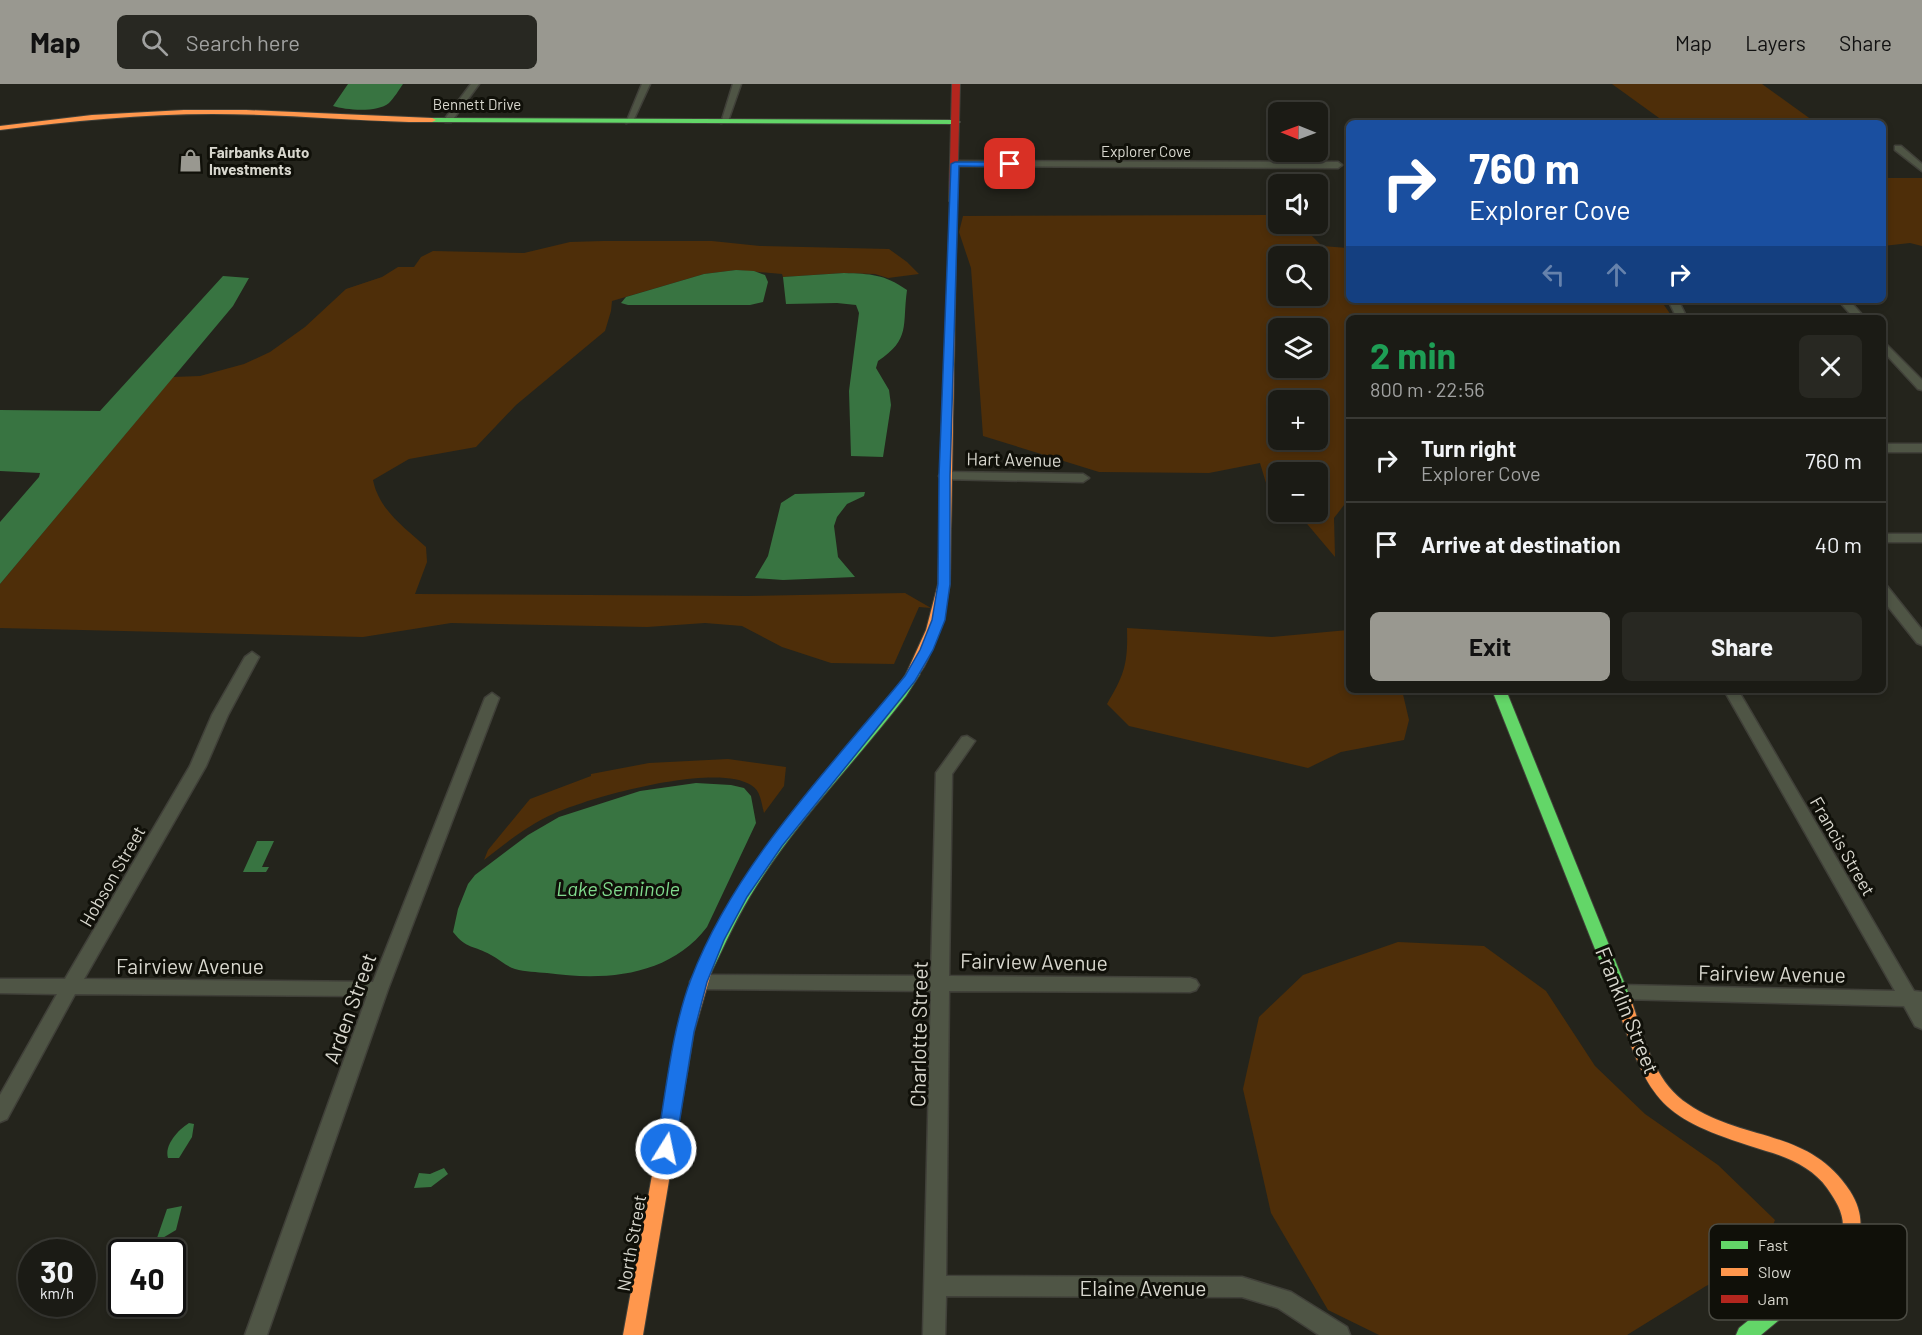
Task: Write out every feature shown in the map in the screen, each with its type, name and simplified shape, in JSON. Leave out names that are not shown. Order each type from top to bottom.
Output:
[{"type":"street","points":[[448,120],[475,84]]},
{"type":"street","points":[[629,121],[646,84]]},
{"type":"street","points":[[724,121],[737,84]]},
{"type":"street","name":"North Street","points":[[633,1335],[686,1032],[699,982],[716,939],[741,893],[777,843],[910,678],[927,650],[938,620],[944,584],[956,84]]},
{"type":"street","name":"Bennett Drive","points":[[0,128],[115,116],[195,112],[283,114],[376,120],[956,122]]},
{"type":"street","points":[[1898,148],[1922,168]]},
{"type":"street","name":"Explorer Cove","points":[[955,164],[1338,165]]},
{"type":"street","points":[[1847,303],[1857,315]]},
{"type":"street","points":[[1886,347],[1922,387]]},
{"type":"street","points":[[1886,448],[1922,448]]},
{"type":"street","name":"Hart Avenue","points":[[945,476],[1083,478]]},
{"type":"street","points":[[1886,538],[1922,538]]},
{"type":"street","points":[[1886,594],[1922,640]]},
{"type":"street","name":"Hobson Street","points":[[0,1113],[198,766],[220,715],[252,657]]},
{"type":"street","name":"Franklin Street","points":[[1500,693],[1621,992],[1649,1068],[1660,1090],[1684,1112],[1710,1126],[1809,1158],[1827,1170],[1842,1189],[1851,1211],[1852,1224]]},
{"type":"street","name":"Francis Street","points":[[1733,693],[1916,999],[1922,1021]]},
{"type":"street","name":"Arden Street","points":[[256,1335],[379,989],[492,698]]},
{"type":"street","name":"Charlotte Street","points":[[934,1335],[944,773],[967,741]]},
{"type":"street","name":"Fairview Avenue","points":[[699,982],[1190,985]]},
{"type":"street","name":"Fairview Avenue","points":[[0,986],[379,989]]},
{"type":"street","name":"Fairview Avenue","points":[[1621,992],[1916,999]]},
{"type":"street","name":"Elaine Avenue","points":[[935,1286],[1242,1287],[1283,1299],[1338,1335]]},
{"type":"street","name":"Franklin Street","points":[[1754,1333],[1769,1320]]},
{"type":"shaded area","points":[[1612,84],[1762,84],[1812,120],[1662,120]]},
{"type":"shaded area","points":[[1886,178],[1922,178],[1922,246],[1910,243],[1886,246]]},
{"type":"shaded area","points":[[1268,215],[1268,234],[1310,234],[1322,246],[1268,246],[1268,306],[1328,306],[1328,246],[1346,248],[1346,303],[1665,303],[1671,315],[1346,315],[1346,503],[1334,518],[1335,557],[1305,522],[1328,522],[1328,462],[1268,462],[1268,485],[1260,463],[1209,473],[1099,472],[983,436],[971,268],[959,232],[963,216]]},
{"type":"shaded area","points":[[712,241],[760,246],[889,249],[919,274],[888,278],[875,274],[843,273],[783,277],[782,274],[736,270],[704,274],[612,301],[605,331],[516,405],[476,447],[409,459],[373,480],[376,491],[387,509],[426,547],[427,562],[415,594],[746,596],[905,593],[931,608],[919,607],[894,664],[831,663],[782,647],[742,626],[705,623],[647,627],[451,623],[363,637],[0,628],[0,584],[173,377],[200,376],[244,364],[270,352],[305,327],[346,289],[382,277],[398,267],[414,267],[421,257],[433,251],[524,253],[570,242]]},
{"type":"shaded area","points":[[1127,628],[1272,637],[1346,630],[1346,693],[1403,693],[1409,720],[1404,740],[1341,752],[1308,768],[1129,726],[1107,704],[1124,668]]},
{"type":"shaded area","points":[[728,759],[786,767],[784,786],[764,813],[757,790],[751,785],[734,779],[710,777],[652,784],[594,799],[544,818],[484,860],[488,850],[530,799],[591,776],[591,774],[649,763]]},
{"type":"shaded area","points":[[1398,942],[1484,946],[1546,991],[1595,1066],[1645,1114],[1718,1165],[1775,1220],[1773,1224],[1709,1224],[1709,1285],[1627,1335],[1379,1335],[1328,1310],[1271,1213],[1243,1089],[1259,1017],[1303,975]]},
{"type":"water","points":[[348,84],[403,84],[391,101],[384,106],[361,110],[333,106]]},
{"type":"water","points":[[736,270],[754,271],[765,275],[768,282],[763,302],[750,305],[628,305],[621,303],[626,297],[704,274]]},
{"type":"water","points":[[844,273],[877,276],[907,290],[903,331],[896,346],[878,361],[876,368],[889,390],[891,405],[883,457],[851,456],[849,391],[859,313],[856,305],[786,304],[783,277]]},
{"type":"water","points":[[223,276],[249,278],[233,306],[0,584],[0,522],[40,473],[0,471],[0,410],[100,411]]},
{"type":"water","points":[[865,492],[864,496],[847,504],[837,517],[834,526],[838,557],[855,577],[783,580],[755,578],[768,556],[781,503],[795,494]]},
{"type":"water","name":"Lake Seminole","points":[[696,783],[744,788],[751,796],[756,823],[707,927],[692,944],[674,956],[655,966],[613,975],[569,975],[527,971],[512,968],[485,952],[467,945],[453,932],[458,909],[468,884],[475,875],[528,835],[559,817],[640,791]]},
{"type":"water","points":[[257,841],[274,841],[262,867],[269,867],[266,872],[243,872]]},
{"type":"water","points":[[189,1123],[194,1124],[192,1137],[179,1158],[168,1158],[170,1143],[176,1134]]},
{"type":"water","points":[[444,1168],[448,1174],[431,1187],[414,1188],[419,1173],[430,1174]]},
{"type":"water","points":[[182,1206],[176,1230],[161,1239],[157,1238],[167,1209]]},
{"type":"traffic: fast","points":[[432,120],[956,122]]},
{"type":"traffic: fast","points":[[704,970],[734,909],[771,852],[894,702],[913,674]]},
{"type":"traffic: fast","points":[[1500,693],[1624,1002]]},
{"type":"traffic: fast","points":[[1746,1335],[1764,1320]]},
{"type":"traffic: slow","points":[[0,128],[92,117],[184,112],[246,112],[432,120]]},
{"type":"traffic: slow","points":[[913,674],[933,630],[944,584],[953,201]]},
{"type":"traffic: slow","points":[[633,1335],[686,1032],[704,970]]},
{"type":"traffic: slow","points":[[1624,1002],[1645,1061],[1660,1088],[1670,1100],[1703,1122],[1795,1153],[1815,1164],[1833,1180],[1846,1201],[1851,1213],[1852,1224]]},
{"type":"traffic: jam","points":[[953,201],[956,84]]},
{"type":"place","name":"Fairbanks Auto Investments","points":[[191,161]]},
{"type":"route","points":[[666,1149],[686,1032],[699,982],[716,939],[741,893],[777,843],[910,678],[927,650],[938,620],[944,584],[945,476],[955,164],[1010,164]]}]
